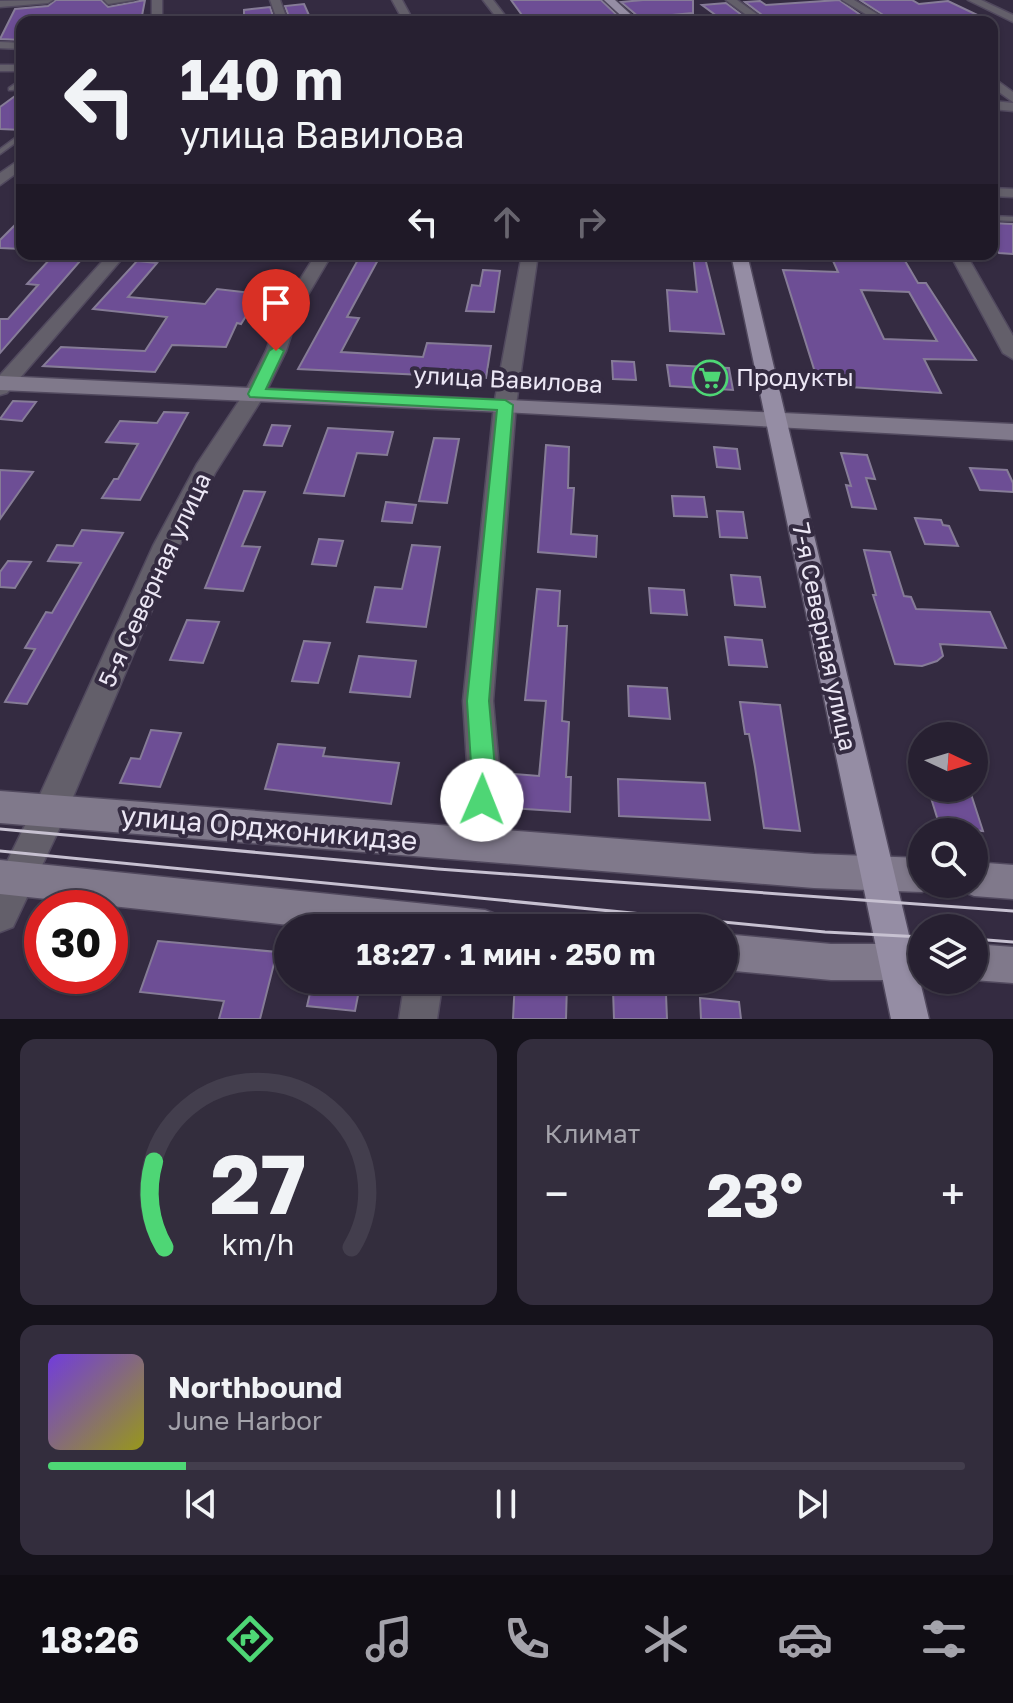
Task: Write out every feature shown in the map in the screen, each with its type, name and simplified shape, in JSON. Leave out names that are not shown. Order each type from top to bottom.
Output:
[{"type":"main road","points":[[609,0],[627,16]]},
{"type":"main road","name":"7-я Северная улица","points":[[740,260],[876,872],[908,957]]},
{"type":"main road","name":"улица Вавилова","points":[[1,385],[505,405],[1013,432]]},
{"type":"main road","name":"улица Орджоникидзе","points":[[0,807],[814,871],[908,874]]},
{"type":"main road","points":[[8,878],[332,914]]},
{"type":"main road","points":[[988,880],[1013,882]]},
{"type":"main road","points":[[738,953],[831,962],[908,962]]},
{"type":"main road","points":[[988,963],[1013,965]]},
{"type":"main road","name":"7-я Северная улица","points":[[910,994],[910,1019]]},
{"type":"street","points":[[0,4],[48,0]]},
{"type":"street","points":[[42,11],[48,0]]},
{"type":"street","points":[[108,1],[129,0]]},
{"type":"street","points":[[488,0],[500,16]]},
{"type":"street","points":[[731,0],[754,16]]},
{"type":"street","points":[[847,0],[875,16]]},
{"type":"street","points":[[973,0],[1013,19]]},
{"type":"street","points":[[0,181],[16,168]]},
{"type":"street","points":[[1,385],[113,260]]},
{"type":"street","name":"5-я Северная улица","points":[[0,914],[8,878],[50,811],[166,546],[205,470],[255,394],[276,351],[290,310],[320,260]]},
{"type":"street","points":[[478,844],[484,779],[478,701],[505,405],[529,260]]},
{"type":"street","points":[[961,260],[1013,353]]},
{"type":"street","points":[[418,1019],[422,994]]},
{"type":"lane","points":[[11,89],[16,85]]},
{"type":"building","points":[[56,0],[101,0],[108,7],[145,0],[142,16],[16,16],[16,40],[0,39],[15,9],[48,6]]},
{"type":"building","points":[[511,0],[601,0],[618,16],[523,16]]},
{"type":"building","points":[[693,0],[693,13],[638,16],[621,2]]},
{"type":"building","points":[[839,0],[862,16],[763,16],[745,2],[760,1],[766,5]]},
{"type":"building","points":[[860,0],[912,0],[919,4],[948,1],[979,16],[885,16]]},
{"type":"building","points":[[726,3],[743,16],[717,16],[702,5]]},
{"type":"building","points":[[304,4],[309,16],[289,16],[285,6]]},
{"type":"building","points":[[270,7],[273,16],[244,16],[244,10]]},
{"type":"building","points":[[16,95],[16,130],[0,129],[0,107]]},
{"type":"building","points":[[998,223],[1013,224],[1013,254],[999,253]]},
{"type":"building","points":[[16,224],[16,249],[0,248],[0,240]]},
{"type":"building","points":[[49,260],[80,261],[0,353],[0,319],[8,319],[38,285],[27,284]]},
{"type":"building","points":[[358,260],[378,260],[347,317],[359,318],[341,352],[423,357],[427,343],[491,346],[486,378],[298,369]]},
{"type":"building","points":[[694,260],[706,260],[724,334],[670,331],[667,290],[697,292]]},
{"type":"building","points":[[833,260],[905,260],[918,283],[926,283],[976,360],[924,359],[941,393],[819,385],[783,270],[838,272]],"holes":[[[861,290],[909,292],[937,341],[884,339]]]},
{"type":"building","points":[[137,261],[157,263],[128,297],[205,304],[217,289],[260,294],[241,324],[237,323],[226,347],[172,345],[155,372],[43,366],[61,347],[145,351],[167,317],[93,309]]},
{"type":"building","points":[[483,270],[500,271],[494,312],[466,311],[472,285],[480,286]]},
{"type":"building","points":[[612,361],[634,362],[636,380],[613,379]]},
{"type":"building","points":[[667,365],[729,368],[733,390],[670,386]]},
{"type":"building","points":[[13,401],[36,402],[22,421],[0,419]]},
{"type":"building","points":[[164,412],[188,413],[140,500],[102,498],[114,479],[118,479],[138,444],[106,442],[120,421],[157,423]]},
{"type":"building","points":[[272,425],[290,426],[282,446],[264,445]]},
{"type":"building","points":[[328,428],[393,432],[387,455],[357,453],[344,496],[304,493]]},
{"type":"building","points":[[434,438],[459,439],[447,503],[419,501]]},
{"type":"building","points":[[546,445],[569,447],[568,488],[574,488],[571,534],[597,536],[596,557],[538,552]]},
{"type":"building","points":[[714,447],[737,449],[740,469],[717,467]]},
{"type":"building","points":[[841,453],[867,455],[875,479],[866,478],[876,509],[852,507],[846,485],[851,486]]},
{"type":"building","points":[[970,468],[1007,470],[1013,492],[980,490]]},
{"type":"building","points":[[0,470],[33,472],[0,519]]},
{"type":"building","points":[[244,491],[265,492],[242,546],[260,547],[243,591],[205,588]]},
{"type":"building","points":[[672,496],[704,497],[707,517],[674,516]]},
{"type":"building","points":[[386,502],[416,505],[412,523],[382,521]]},
{"type":"building","points":[[717,511],[743,512],[747,538],[720,537]]},
{"type":"building","points":[[915,518],[941,520],[943,525],[949,526],[958,546],[925,544]]},
{"type":"building","points":[[82,530],[123,533],[27,704],[5,702],[35,649],[25,648],[46,612],[52,613],[81,563],[48,561],[57,545],[73,546]]},
{"type":"building","points":[[319,539],[343,541],[336,566],[312,564]]},
{"type":"building","points":[[412,545],[440,547],[426,627],[367,622],[375,587],[402,589]]},
{"type":"building","points":[[864,550],[890,552],[904,596],[911,597],[916,609],[990,612],[1006,648],[940,644],[943,656],[937,661],[922,666],[895,664],[873,595],[876,595]]},
{"type":"building","points":[[8,561],[31,562],[15,588],[0,587],[0,572]]},
{"type":"building","points":[[731,575],[760,577],[765,607],[735,605]]},
{"type":"building","points":[[649,588],[684,590],[687,615],[651,613]]},
{"type":"building","points":[[537,589],[560,591],[558,626],[567,626],[562,721],[569,722],[566,777],[571,777],[570,812],[511,808],[515,774],[539,776],[546,701],[525,700]]},
{"type":"building","points":[[187,620],[219,622],[203,663],[170,660]]},
{"type":"building","points":[[725,637],[762,640],[767,667],[729,665]]},
{"type":"building","points":[[304,641],[330,643],[318,683],[292,681]]},
{"type":"building","points":[[359,656],[416,661],[410,697],[350,692]]},
{"type":"building","points":[[628,686],[667,688],[670,719],[629,716]]},
{"type":"building","points":[[740,702],[780,705],[800,831],[764,828],[749,734],[745,734]]},
{"type":"building","points":[[151,730],[181,733],[160,787],[120,783],[131,758],[140,759]]},
{"type":"building","points":[[278,744],[325,748],[323,756],[399,763],[391,804],[265,789]]},
{"type":"building","points":[[618,779],[705,783],[710,820],[619,816]]},
{"type":"building","points":[[932,802],[974,802],[979,818],[937,818]]},
{"type":"building","points":[[158,941],[274,952],[274,964],[260,1019],[219,1019],[224,1001],[140,992]]},
{"type":"building","points":[[310,994],[358,994],[355,1011],[307,1006]]},
{"type":"building","points":[[514,994],[567,994],[566,1019],[513,1019]]},
{"type":"building","points":[[613,994],[666,994],[667,1019],[614,1019]]},
{"type":"building","points":[[700,998],[739,1002],[741,1019],[701,1019]]},
{"type":"tram line","points":[[0,829],[438,869],[1013,911]]},
{"type":"tram line","points":[[0,851],[825,932],[908,936]]},
{"type":"tram line","points":[[988,940],[1013,942]]},
{"type":"place","name":"Продукты","points":[[710,378]]},
{"type":"route","points":[[276,351],[255,394],[505,405],[478,701],[484,779],[482,800]]}]
